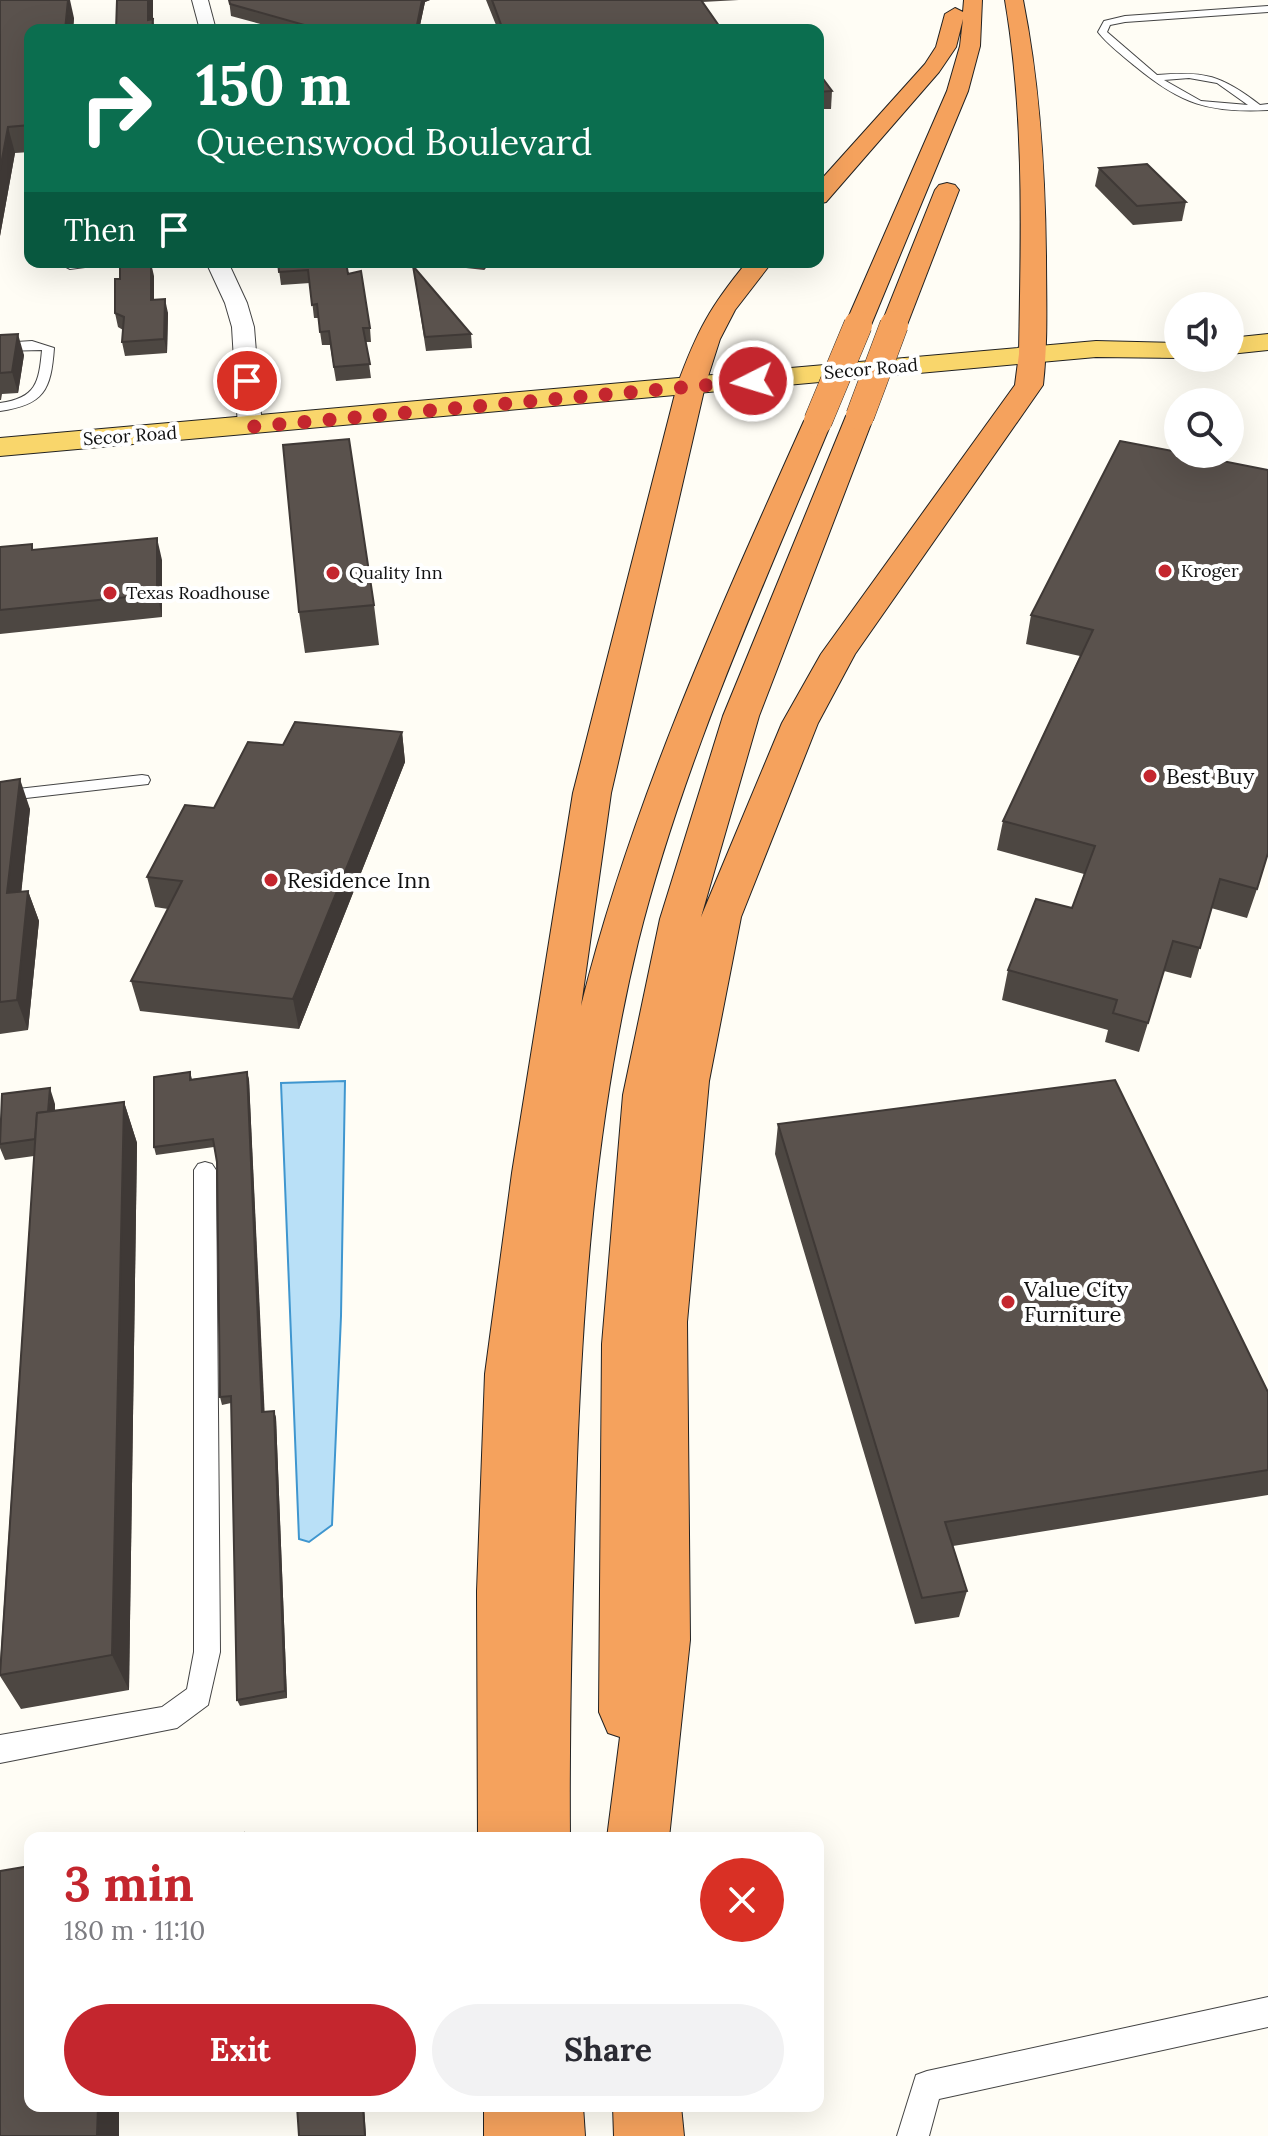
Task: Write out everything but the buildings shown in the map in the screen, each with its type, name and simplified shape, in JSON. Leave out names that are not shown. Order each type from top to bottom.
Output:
[{"type":"highway","points":[[824,190],[932,68],[946,47],[957,0]]},
{"type":"highway","points":[[630,1832],[627,1344],[645,1095],[680,919],[741,716],[839,418],[858,325],[949,117],[964,67],[974,13],[973,0]]},
{"type":"highway","points":[[997,42],[1001,14],[999,0]]},
{"type":"highway","points":[[639,1832],[661,1640],[662,1322],[687,1081],[721,917],[800,723],[838,654],[1029,385],[1033,354],[1029,114],[1025,48],[1014,0]]},
{"type":"highway","points":[[539,1832],[539,1733],[552,1426],[568,1210],[592,1057],[618,940],[694,711],[839,418],[894,325],[955,171]]},
{"type":"highway","points":[[509,1832],[505,1591],[511,1374],[535,1173],[592,793],[691,386],[707,339],[723,308],[755,268]]},
{"type":"highway","points":[[518,2112],[519,2136]]},
{"type":"highway","points":[[549,2112],[550,2136]]},
{"type":"highway","points":[[647,2112],[649,2136]]},
{"type":"main road","points":[[1244,324],[1268,322]]},
{"type":"main road","name":"Secor Road","points":[[1121,347],[1154,332],[1164,331]]},
{"type":"main road","points":[[1244,345],[1268,342]]},
{"type":"main road","name":"Secor Road","points":[[0,447],[250,427],[1033,354],[1121,347],[1164,353]]},
{"type":"street","points":[[200,0],[206,24]]},
{"type":"street","points":[[220,268],[243,327],[250,427]]},
{"type":"lane","points":[[1263,108],[1227,109],[1195,104],[1178,97],[1104,35],[1104,26],[1125,19],[1268,9]]},
{"type":"lane","points":[[1154,78],[1213,76],[1224,80],[1263,108]]},
{"type":"lane","points":[[0,347],[32,345],[48,348],[45,383],[37,395],[14,406],[0,407]]},
{"type":"lane","points":[[0,796],[142,780]]},
{"type":"lane","points":[[0,1749],[167,1719],[199,1696],[207,1652],[205,1170]]},
{"type":"lane","points":[[913,2136],[927,2086],[1268,2012]]},
{"type":"water","points":[[345,1081],[341,1316],[332,1525],[309,1542],[299,1539],[281,1083]]},
{"type":"place","name":"Kroger","points":[[1165,571]]},
{"type":"place","name":"Quality Inn","points":[[333,573]]},
{"type":"place","name":"Texas Roadhouse","points":[[110,593]]},
{"type":"place","name":"Best Buy","points":[[1150,776]]},
{"type":"place","name":"Residence Inn","points":[[271,880]]},
{"type":"place","name":"Value City Furniture","points":[[1008,1302]]},
{"type":"route","points":[[247,381],[250,427],[753,381]]}]
